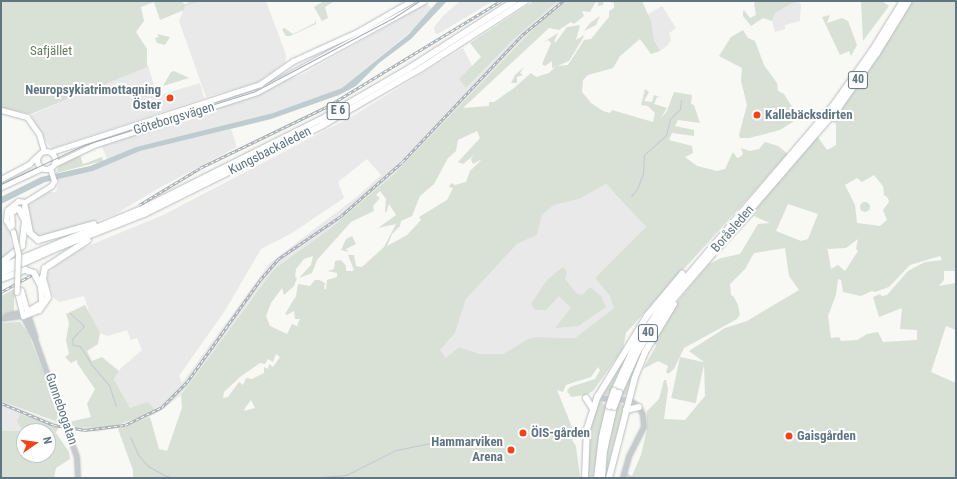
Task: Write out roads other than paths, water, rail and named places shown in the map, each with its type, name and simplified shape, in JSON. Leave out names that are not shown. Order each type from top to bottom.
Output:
[{"type":"highway","name":"Kungsbackaleden","points":[[1,267],[123,217],[343,108],[408,69],[514,1]]},
{"type":"highway","name":"Kungsbackaleden","points":[[1,273],[157,208],[330,121],[420,69],[525,1]]},
{"type":"highway","name":"Boråsleden","points":[[617,392],[645,338],[689,280],[797,152],[849,84],[903,1]]},
{"type":"highway","name":"Boråsleden","points":[[797,152],[853,88],[909,1]]},
{"type":"highway","name":"Boråsleden","points":[[597,478],[600,443],[626,363],[652,320],[703,255],[789,162]]},
{"type":"highway","points":[[20,206],[30,233],[38,240],[123,217]]},
{"type":"highway","points":[[1,263],[22,246],[25,221],[20,206]]},
{"type":"highway","points":[[48,297],[43,278],[45,268],[55,259],[101,231]]},
{"type":"highway","points":[[585,478],[586,440],[593,409],[601,389],[653,307],[672,284],[703,255]]},
{"type":"highway","points":[[1,279],[25,270],[34,273],[41,286],[41,304]]},
{"type":"highway","points":[[609,478],[626,410],[645,352],[689,280]]},
{"type":"highway","points":[[601,389],[604,398]]},
{"type":"highway","points":[[586,398],[591,402],[593,409]]},
{"type":"highway","name":"Boråsleden","points":[[602,478],[604,451],[612,407]]},
{"type":"highway","points":[[626,410],[639,407]]},
{"type":"main road","name":"Göteborgsvägen","points":[[44,151],[51,152],[247,90],[296,60],[357,32],[412,1]]},
{"type":"main road","name":"Göteborgsvägen","points":[[1,187],[42,168],[52,168],[96,144],[253,94],[424,1]]},
{"type":"main road","points":[[296,60],[300,63],[301,69]]},
{"type":"main road","points":[[289,65],[294,72]]},
{"type":"main road","points":[[1,110],[27,117],[39,134],[44,151],[29,164],[1,179]]},
{"type":"main road","points":[[20,206],[51,186],[54,181],[52,168],[54,158],[51,152]]},
{"type":"main road","points":[[37,156],[37,162],[42,168]]},
{"type":"main road","name":"Gunnebogatan","points":[[20,206],[6,213],[17,246],[19,291],[25,313]]},
{"type":"main road","name":"Gunnebogatan","points":[[19,291],[25,303],[25,313]]},
{"type":"main road","points":[[25,313],[43,308],[48,297]]},
{"type":"main road","points":[[25,303],[41,304]]},
{"type":"main road","points":[[25,313],[41,304]]},
{"type":"street","points":[[1,318],[25,313]]},
{"type":"street","name":"Gunnebogatan","points":[[25,313],[77,458],[78,478]]},
{"type":"street","points":[[597,398],[629,400],[639,407],[644,418],[644,427],[629,457],[623,478]]},
{"type":"waterway","points":[[631,196],[637,189],[643,173],[644,155],[666,135],[670,119],[680,109],[681,100]]},
{"type":"waterway","points":[[70,313],[84,326],[72,339],[73,345],[80,346],[92,365],[109,385],[116,406]]},
{"type":"waterway","points":[[130,437],[139,456],[148,466],[164,475]]},
{"type":"waterway","points":[[311,478],[346,475],[396,450],[456,438]]},
{"type":"waterway","points":[[165,475],[172,478]]},
{"type":"tram line","points":[[1,184],[84,145],[255,91],[393,18],[419,1]]},
{"type":"railway","points":[[139,205],[200,168],[328,106],[501,1]]},
{"type":"railway","points":[[1,403],[54,425],[84,430],[125,425],[162,407],[187,382],[260,280],[278,259],[341,216],[402,162],[521,36],[563,1]]},
{"type":"railway","points":[[1,292],[32,275]]},
{"type":"place","name":"Neuropsykiatrimottagning Öster","points":[[170,98]]},
{"type":"place","name":"Kallebäcksdirten","points":[[757,115]]},
{"type":"place","name":"ÖIS-gården","points":[[523,433]]},
{"type":"place","name":"Gaisgården","points":[[789,436]]},
{"type":"place","name":"Hammarviken Arena","points":[[511,450]]},
{"type":"park label","name":"Safjället","points":[[51,51]]}]
